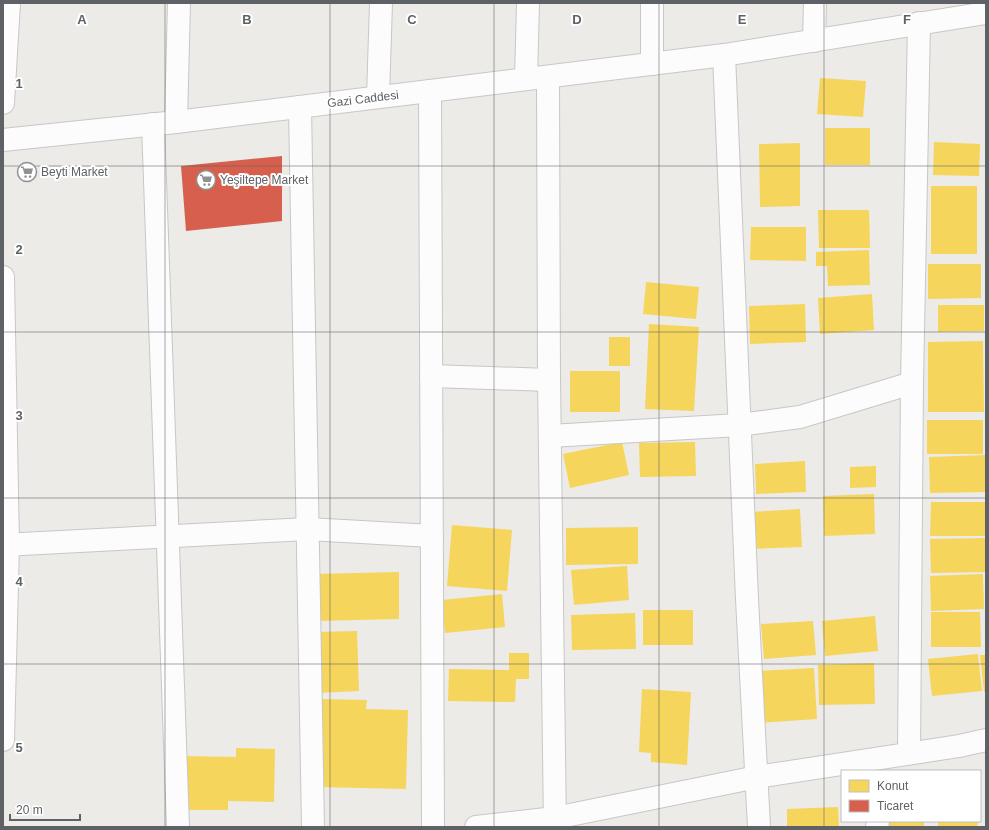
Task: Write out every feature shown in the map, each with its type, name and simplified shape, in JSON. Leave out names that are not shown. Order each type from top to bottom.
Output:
[{"type":"street","points":[[3,103],[9,3]]},
{"type":"street","points":[[176,122],[179,3]]},
{"type":"street","points":[[378,97],[381,3]]},
{"type":"street","points":[[526,79],[528,3]]},
{"type":"street","points":[[652,3],[652,64]]},
{"type":"street","points":[[814,41],[815,3]]},
{"type":"street","name":"Gazi Caddesi","points":[[3,140],[176,122],[724,55],[986,13]]},
{"type":"street","points":[[909,752],[912,383],[918,24]]},
{"type":"street","points":[[724,55],[746,599],[759,827]]},
{"type":"street","points":[[548,76],[549,380],[555,822]]},
{"type":"street","points":[[430,91],[433,827]]},
{"type":"street","points":[[300,107],[313,827]]},
{"type":"street","points":[[153,124],[178,827]]},
{"type":"street","points":[[3,277],[5,545],[3,740]]},
{"type":"street","points":[[431,376],[549,380]]},
{"type":"street","points":[[550,436],[739,425],[800,417],[912,383]]},
{"type":"street","points":[[5,545],[308,529],[432,536]]},
{"type":"street","points":[[476,827],[555,822],[757,777],[881,764],[909,752],[959,746],[986,740]]},
{"type":"building: Konut","points":[[820,78],[866,81],[863,117],[817,114]]},
{"type":"building: Konut","points":[[825,128],[870,128],[870,165],[825,165]]},
{"type":"building: Konut","points":[[934,142],[980,144],[979,176],[933,175]]},
{"type":"building: Konut","points":[[800,143],[800,206],[760,207],[759,144]]},
{"type":"building: Konut","points":[[931,186],[977,186],[977,254],[931,254]]},
{"type":"building: Konut","points":[[818,210],[869,210],[870,248],[819,248]]},
{"type":"building: Konut","points":[[751,227],[806,227],[806,261],[750,260]]},
{"type":"building: Konut","points":[[869,250],[870,285],[828,286],[827,266],[816,266],[816,252]]},
{"type":"building: Konut","points":[[928,264],[981,264],[981,298],[928,299]]},
{"type":"building: Konut","points":[[646,282],[699,287],[696,319],[643,314]]},
{"type":"building: Konut","points":[[872,294],[874,330],[820,334],[818,298]]},
{"type":"building: Konut","points":[[805,304],[806,342],[750,344],[749,306]]},
{"type":"building: Konut","points":[[938,305],[984,305],[984,331],[938,332]]},
{"type":"building: Konut","points":[[649,324],[699,327],[694,411],[645,409]]},
{"type":"building: Konut","points":[[609,337],[630,337],[630,366],[609,366]]},
{"type":"building: Konut","points":[[983,341],[984,412],[928,412],[928,342]]},
{"type":"building: Konut","points":[[570,371],[620,371],[620,412],[570,412]]},
{"type":"building: Konut","points":[[927,420],[983,420],[983,454],[927,454]]},
{"type":"building: Konut","points":[[622,442],[629,475],[570,488],[563,454]]},
{"type":"building: Konut","points":[[695,442],[696,476],[640,477],[639,443]]},
{"type":"building: Konut","points":[[986,455],[986,492],[930,493],[929,457]]},
{"type":"building: Konut","points":[[805,461],[806,492],[756,494],[755,464]]},
{"type":"building: Konut","points":[[876,466],[876,487],[850,488],[850,467]]},
{"type":"building: Konut","points":[[874,494],[875,534],[824,536],[823,496]]},
{"type":"building: Konut","points":[[931,502],[986,502],[986,536],[930,536]]},
{"type":"building: Konut","points":[[800,509],[802,547],[751,549],[750,512]]},
{"type":"building: Konut","points":[[452,525],[512,530],[507,591],[447,586]]},
{"type":"building: Konut","points":[[638,527],[638,564],[566,565],[566,528]]},
{"type":"building: Konut","points":[[986,538],[986,572],[931,573],[930,539]]},
{"type":"building: Konut","points":[[627,566],[629,600],[574,605],[571,570]]},
{"type":"building: Konut","points":[[399,572],[399,619],[315,621],[314,574]]},
{"type":"building: Konut","points":[[983,574],[984,609],[931,611],[930,576]]},
{"type":"building: Konut","points":[[502,594],[505,627],[445,633],[442,600]]},
{"type":"building: Konut","points":[[643,610],[693,610],[693,645],[643,645]]},
{"type":"building: Konut","points":[[931,612],[980,612],[981,647],[931,647]]},
{"type":"building: Konut","points":[[635,613],[636,649],[572,650],[571,615]]},
{"type":"building: Konut","points":[[875,616],[878,651],[825,656],[822,621]]},
{"type":"building: Konut","points":[[813,621],[816,655],[764,659],[761,624]]},
{"type":"building: Konut","points":[[357,631],[359,691],[316,693],[314,632]]},
{"type":"building: Konut","points":[[509,653],[529,653],[529,679],[516,679],[515,702],[448,701],[449,669],[509,670]]},
{"type":"building: Konut","points":[[978,654],[982,691],[932,696],[928,659]]},
{"type":"building: Konut","points":[[980,655],[986,655],[986,691],[984,692]]},
{"type":"building: Konut","points":[[874,663],[875,704],[819,705],[818,665]]},
{"type":"building: Konut","points":[[814,668],[817,719],[758,723],[756,671]]},
{"type":"building: Konut","points":[[642,689],[691,692],[687,765],[651,762],[651,753],[639,752]]},
{"type":"building: Konut","points":[[320,699],[367,700],[366,709],[408,710],[406,789],[318,787]]},
{"type":"building: Konut","points":[[236,748],[275,749],[274,802],[228,801],[228,810],[181,810],[182,756],[236,757]]},
{"type":"building: Konut","points":[[838,807],[839,827],[787,827],[787,809]]},
{"type":"building: Konut","points":[[884,822],[924,822],[924,827],[884,827]]},
{"type":"building: Konut","points":[[938,822],[978,822],[977,827],[938,827]]},
{"type":"building: Ticaret","points":[[282,156],[282,221],[186,231],[181,166]]},
{"type":"place","name":"Beyti Market","points":[[27,172]]},
{"type":"place","name":"Yeşiltepe Market","points":[[206,180]]}]
